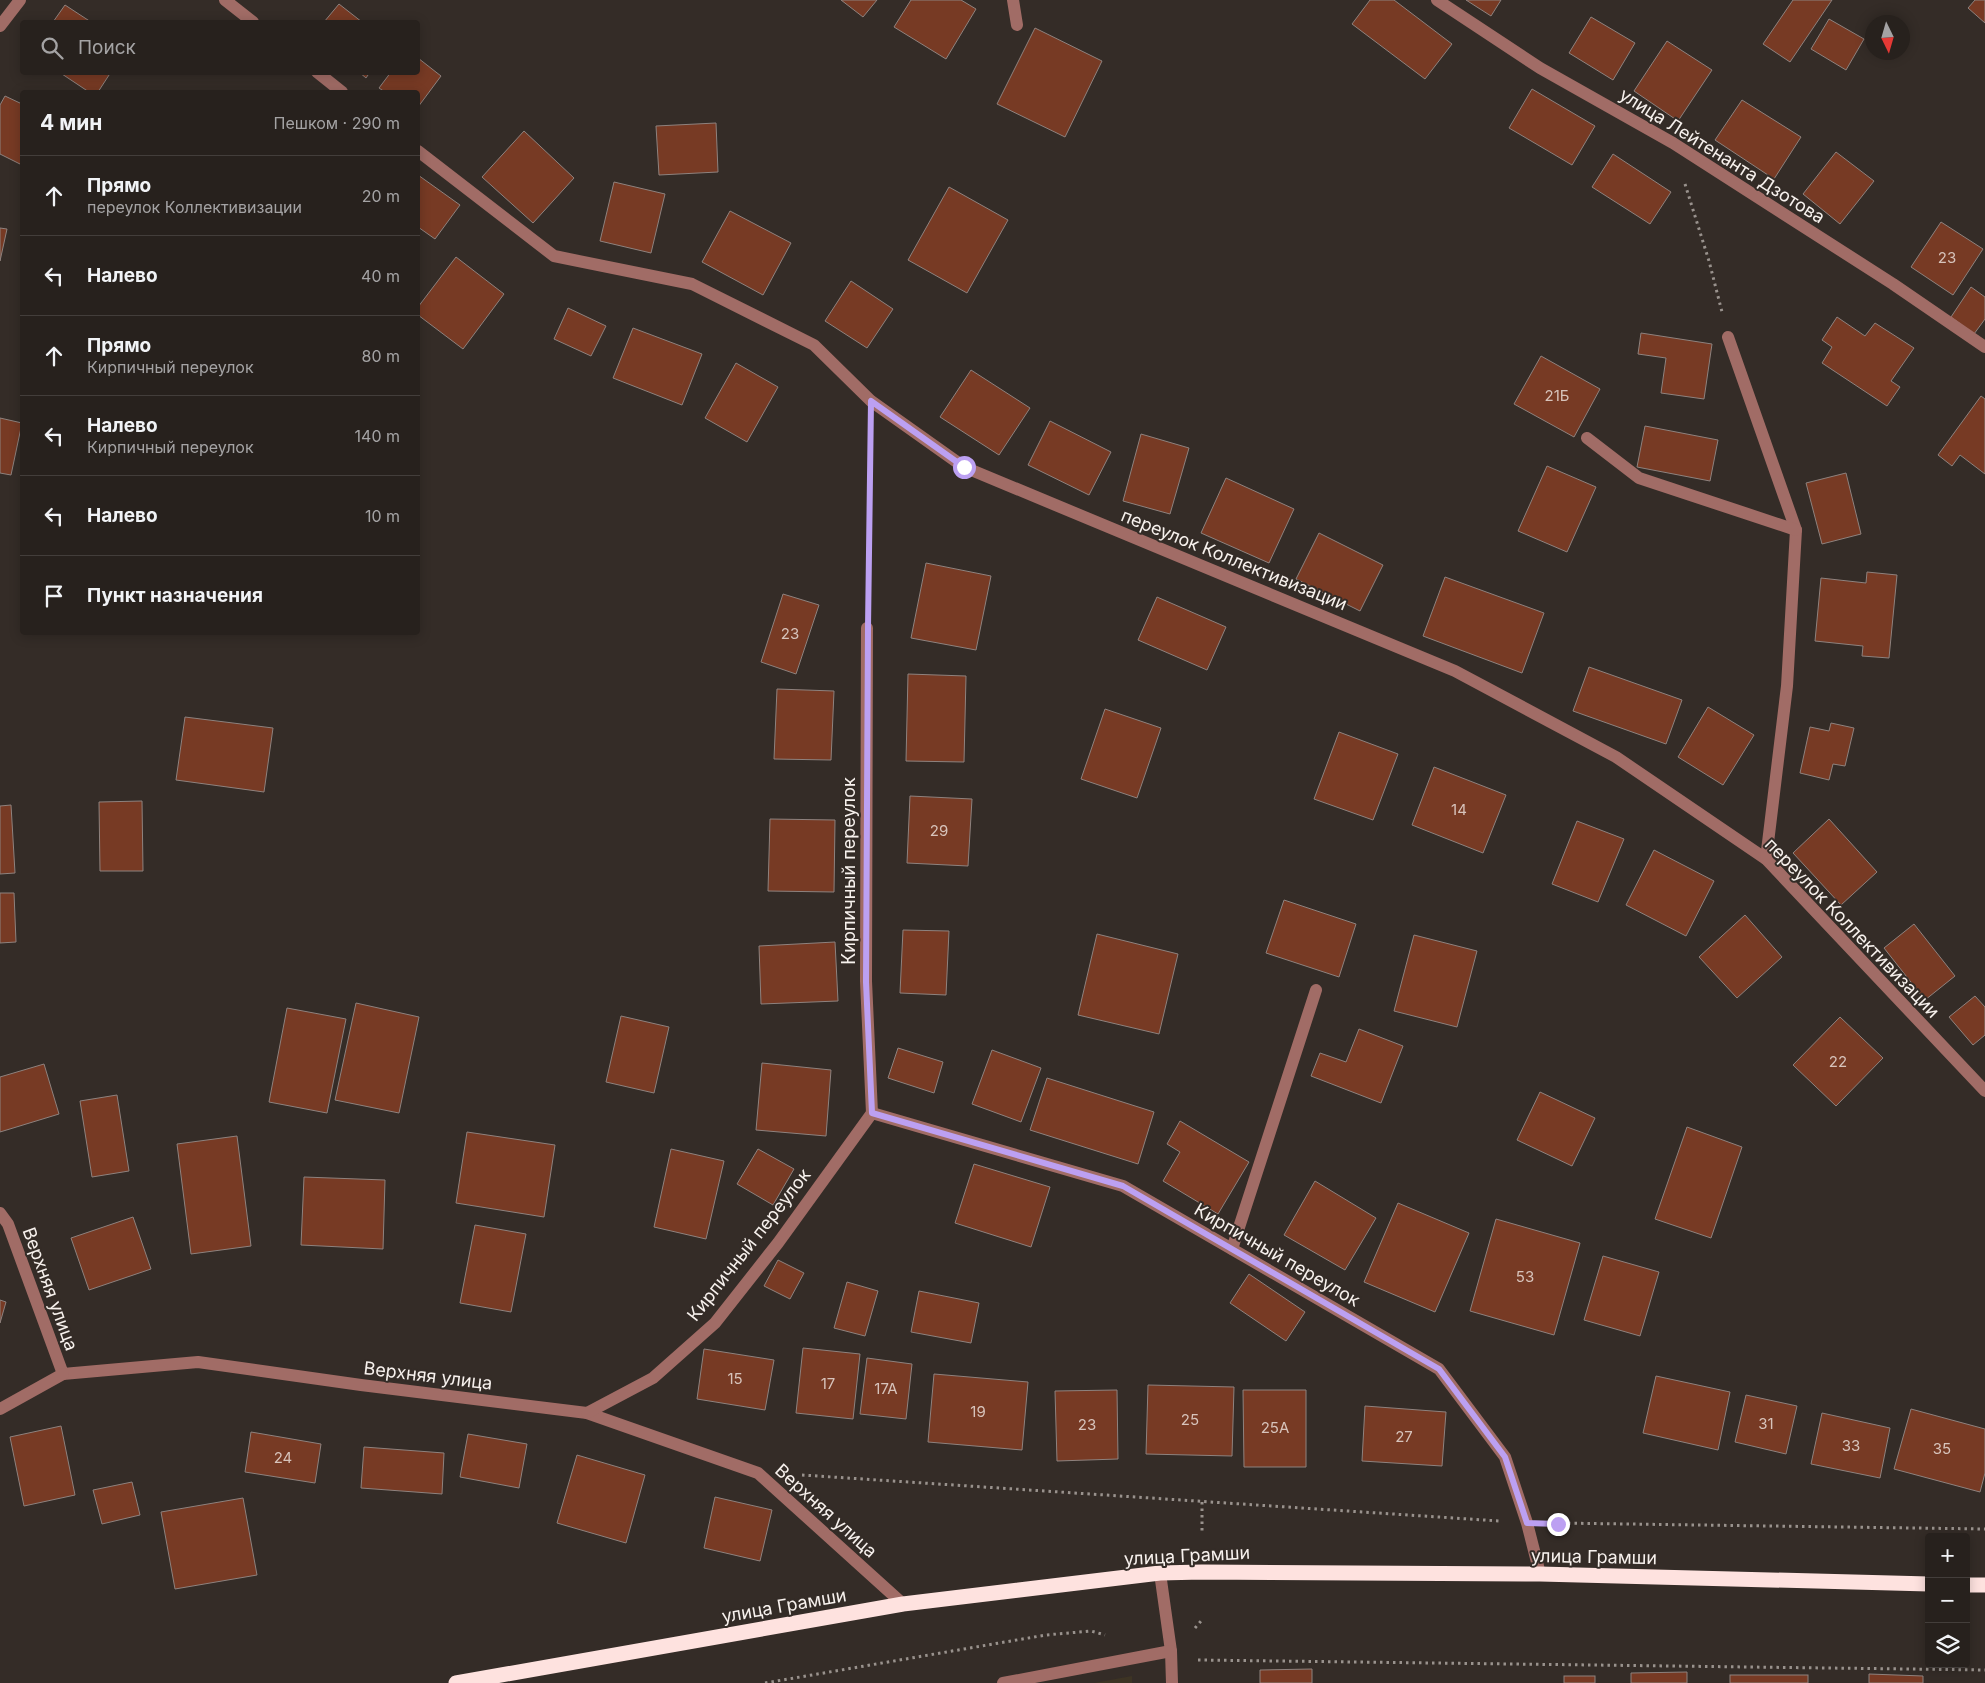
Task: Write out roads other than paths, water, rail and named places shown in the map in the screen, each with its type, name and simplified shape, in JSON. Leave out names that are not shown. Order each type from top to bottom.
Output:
[{"type":"highway","name":"улица Грамши","points":[[456,1683],[903,1604],[1160,1573],[1540,1574],[1925,1584]]},
{"type":"highway","points":[[1970,1585],[1985,1585]]},
{"type":"street","points":[[0,26],[20,0]]},
{"type":"street","points":[[224,0],[250,20]]},
{"type":"street","points":[[1013,0],[1016,25]]},
{"type":"street","name":"улица Лейтенанта Дзотова","points":[[1437,0],[1540,68],[1673,143],[1893,284],[1985,347]]},
{"type":"street","points":[[321,75],[340,90]]},
{"type":"street","name":"переулок Коллективизации","points":[[420,152],[554,256],[692,284],[814,344],[871,401],[964,467],[1455,671],[1616,757],[1766,859],[1985,1091]]},
{"type":"street","points":[[1728,337],[1796,530],[1787,686],[1766,859]]},
{"type":"street","points":[[1587,438],[1639,478],[1796,530]]},
{"type":"street","name":"Кирпичный переулок","points":[[587,1414],[653,1378],[715,1323],[778,1243],[872,1113],[866,982],[868,628]]},
{"type":"street","points":[[1232,1249],[1316,990]]},
{"type":"street","name":"Кирпичный переулок","points":[[872,1113],[1123,1186],[1439,1369],[1505,1457],[1527,1523],[1540,1574]]},
{"type":"street","name":"Верхняя улица","points":[[0,1213],[8,1224],[63,1374],[198,1362],[587,1414],[758,1472],[903,1604]]},
{"type":"street","points":[[0,1409],[63,1374]]},
{"type":"street","points":[[1160,1573],[1171,1651],[1172,1683]]},
{"type":"street","points":[[1003,1683],[1171,1651]]}]
